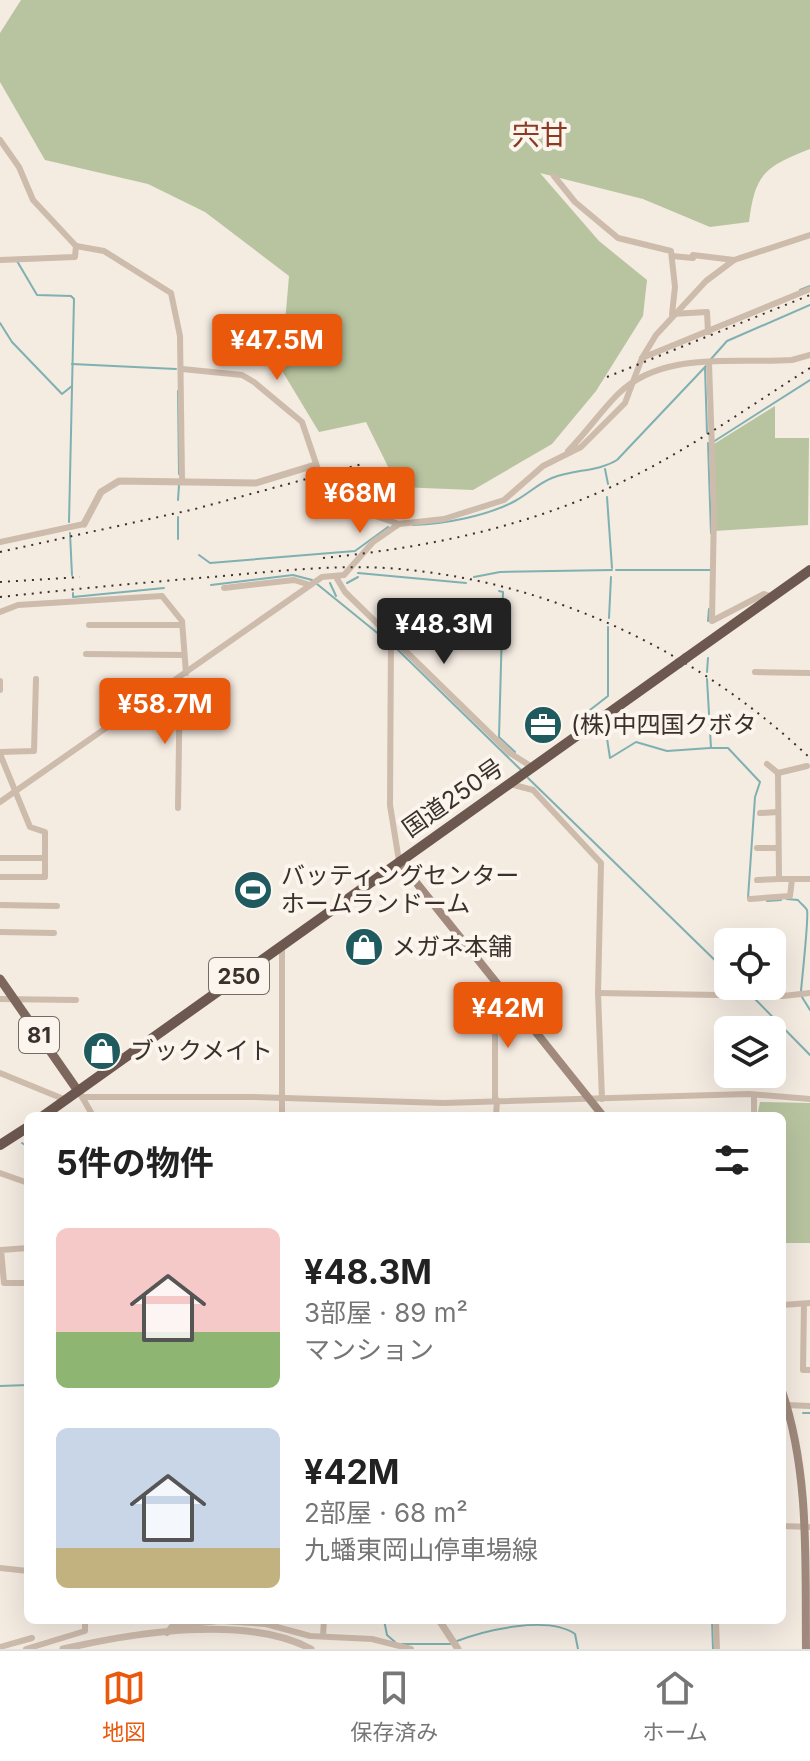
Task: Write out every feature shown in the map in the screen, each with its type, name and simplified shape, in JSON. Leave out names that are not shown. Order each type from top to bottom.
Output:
[{"type":"highway","name":"国道250号","points":[[49,1112],[80,1094],[399,861],[810,570]]},
{"type":"highway","points":[[0,1145],[24,1130]]},
{"type":"main road","points":[[399,861],[600,1112]]},
{"type":"main road","name":"81","points":[[0,979],[80,1094]]},
{"type":"main road","points":[[787,1405],[801,1471],[807,1527],[806,1649]]},
{"type":"street","points":[[0,140],[19,167],[33,200],[76,246],[104,251],[171,293],[180,336],[182,369],[182,479]]},
{"type":"street","points":[[554,176],[575,202],[618,238],[667,250],[672,256],[672,314]]},
{"type":"street","points":[[672,256],[734,260],[810,235]]},
{"type":"street","points":[[0,260],[75,257],[76,246]]},
{"type":"street","points":[[182,369],[242,375],[302,422],[326,493],[335,501],[399,524],[444,519],[504,500],[543,466],[581,447],[625,403],[642,358],[672,314],[734,260]]},
{"type":"street","points":[[642,358],[810,289]]},
{"type":"street","points":[[672,314],[707,312],[708,330]]},
{"type":"street","points":[[636,380],[671,365],[792,360],[810,355]]},
{"type":"street","points":[[709,363],[712,621],[764,594],[773,597]]},
{"type":"street","points":[[0,542],[84,524],[98,495],[115,482],[182,479],[256,483],[315,465]]},
{"type":"street","points":[[0,802],[322,577],[344,575],[373,542],[399,524]]},
{"type":"street","points":[[336,577],[345,592],[527,771]]},
{"type":"street","points":[[224,588],[294,580],[311,585]]},
{"type":"street","points":[[0,612],[29,604],[87,603],[158,595],[182,621],[178,808]]},
{"type":"street","points":[[89,625],[181,625]]},
{"type":"street","points":[[391,635],[390,805],[399,861]]},
{"type":"street","points":[[86,654],[182,655]]},
{"type":"street","points":[[755,672],[810,673]]},
{"type":"street","points":[[0,877],[45,877],[45,832],[30,827],[0,754],[34,751],[36,679]]},
{"type":"street","points":[[0,681],[0,690]]},
{"type":"street","points":[[767,764],[778,773]]},
{"type":"street","points":[[778,773],[807,766]]},
{"type":"street","points":[[778,773],[779,879]]},
{"type":"street","points":[[508,784],[533,790],[601,863],[598,993],[602,1099]]},
{"type":"street","points":[[760,813],[778,812]]},
{"type":"street","points":[[757,848],[778,848]]},
{"type":"street","points":[[0,858],[45,858]]},
{"type":"street","points":[[750,899],[790,896],[792,879]]},
{"type":"street","points":[[757,880],[810,879]]},
{"type":"street","points":[[0,905],[57,906]]},
{"type":"street","points":[[0,932],[54,933]]},
{"type":"street","points":[[282,945],[282,1112]]},
{"type":"street","points":[[496,1112],[495,1002],[502,990]]},
{"type":"street","points":[[598,993],[810,993]]},
{"type":"street","points":[[0,999],[76,1000]]},
{"type":"street","points":[[0,1073],[66,1100]]},
{"type":"street","points":[[80,1094],[443,1103],[749,1094],[754,1097],[810,1099]]},
{"type":"street","points":[[80,1094],[91,1112]]},
{"type":"street","points":[[754,1097],[754,1112]]},
{"type":"street","points":[[0,1173],[24,1182]]},
{"type":"street","points":[[24,1248],[1,1250],[4,1283],[24,1283]]},
{"type":"street","points":[[786,1305],[807,1304],[803,1370],[810,1370]]},
{"type":"street","points":[[787,1405],[810,1406]]},
{"type":"street","points":[[786,1526],[807,1527]]},
{"type":"street","points":[[0,1568],[24,1571]]},
{"type":"street","points":[[26,1649],[85,1631],[85,1624]]},
{"type":"street","points":[[167,1633],[172,1626],[183,1624]]},
{"type":"street","points":[[266,1624],[323,1636],[372,1639],[411,1649]]},
{"type":"street","points":[[323,1636],[324,1624]]},
{"type":"street","points":[[442,1624],[455,1645]]},
{"type":"street","points":[[716,1624],[717,1649]]},
{"type":"street","points":[[63,1649],[120,1637],[167,1633],[261,1634],[286,1638],[311,1649]]},
{"type":"street","points":[[0,1647],[32,1638]]},
{"type":"green space","points":[[21,0],[810,0],[810,149],[782,161],[765,174],[755,192],[749,222],[710,227],[643,199],[540,173],[599,241],[647,280],[643,316],[596,391],[552,444],[473,490],[398,487],[366,422],[319,432],[281,369],[289,276],[205,212],[148,184],[45,160],[0,82],[0,33]]},
{"type":"green space","points":[[775,406],[775,438],[809,438],[808,525],[715,531],[714,444]]},
{"type":"green space","points":[[760,1102],[810,1103],[810,1243],[786,1243],[786,1112],[758,1112]]},
{"type":"waterway","points":[[17,261],[37,295],[71,296],[74,299],[69,522]]},
{"type":"waterway","points":[[800,290],[810,286]]},
{"type":"waterway","points":[[711,359],[727,341],[810,305]]},
{"type":"waterway","points":[[0,323],[12,342],[62,394],[72,386]]},
{"type":"waterway","points":[[72,364],[176,369]]},
{"type":"waterway","points":[[413,525],[452,521],[492,511],[552,478],[602,467],[617,460],[706,366]]},
{"type":"waterway","points":[[705,367],[707,433]]},
{"type":"waterway","points":[[713,442],[810,380]]},
{"type":"waterway","points":[[178,391],[179,474]]},
{"type":"waterway","points":[[708,443],[711,533]]},
{"type":"waterway","points":[[605,469],[608,484]]},
{"type":"waterway","points":[[178,500],[179,485]]},
{"type":"waterway","points":[[607,497],[612,568]]},
{"type":"waterway","points":[[178,517],[178,539]]},
{"type":"waterway","points":[[199,555],[210,563],[355,551],[388,527]]},
{"type":"waterway","points":[[70,533],[72,575]]},
{"type":"waterway","points":[[474,577],[500,572],[612,570]]},
{"type":"waterway","points":[[616,570],[711,570]]},
{"type":"waterway","points":[[358,573],[466,583]]},
{"type":"waterway","points":[[211,585],[293,575],[312,580]]},
{"type":"waterway","points":[[347,583],[358,577]]},
{"type":"waterway","points":[[609,618],[611,577]]},
{"type":"waterway","points":[[330,583],[336,596]]},
{"type":"waterway","points":[[317,584],[386,640]]},
{"type":"waterway","points":[[73,593],[73,597],[164,588]]},
{"type":"waterway","points":[[499,591],[503,592],[499,737],[515,752]]},
{"type":"waterway","points":[[708,621],[709,609]]},
{"type":"waterway","points":[[593,714],[590,710],[608,696],[608,627]]},
{"type":"waterway","points":[[396,648],[521,770]]},
{"type":"waterway","points":[[707,672],[708,658]]},
{"type":"waterway","points":[[707,679],[711,748],[728,748],[760,782],[755,797],[748,898]]},
{"type":"waterway","points":[[606,732],[610,758],[636,742],[667,751],[710,748]]},
{"type":"waterway","points":[[528,778],[714,959]]},
{"type":"waterway","points":[[787,899],[798,900],[807,910],[801,991]]},
{"type":"waterway","points":[[767,901],[781,900]]},
{"type":"waterway","points":[[802,997],[810,1010]]},
{"type":"waterway","points":[[756,1000],[810,1055]]},
{"type":"waterway","points":[[0,1386],[24,1385]]},
{"type":"waterway","points":[[803,1413],[810,1413]]},
{"type":"waterway","points":[[385,1624],[387,1635],[395,1642]]},
{"type":"waterway","points":[[712,1624],[713,1649]]},
{"type":"waterway","points":[[457,1641],[517,1626],[549,1626],[575,1634],[578,1649]]},
{"type":"waterway","points":[[402,1644],[451,1644]]},
{"type":"railway","points":[[607,377],[810,295]]},
{"type":"railway","points":[[323,558],[434,542],[506,525],[576,502],[663,461],[810,368]]},
{"type":"railway","points":[[0,552],[195,509],[362,464]]},
{"type":"railway","points":[[0,597],[325,568],[387,568],[446,575],[504,587],[560,604],[615,626],[668,653],[718,684],[810,758]]},
{"type":"railway","points":[[0,582],[80,577]]},
{"type":"place","name":"(株)中四国クボタ","points":[[543,725]]},
{"type":"place","name":"バッティングセンター ホームランドーム","points":[[253,890]]},
{"type":"place","name":"メガネ本舗","points":[[364,947]]},
{"type":"place","name":"ブックメイト","points":[[102,1051]]},
{"type":"district","name":"宍甘","points":[[540,135]]}]
